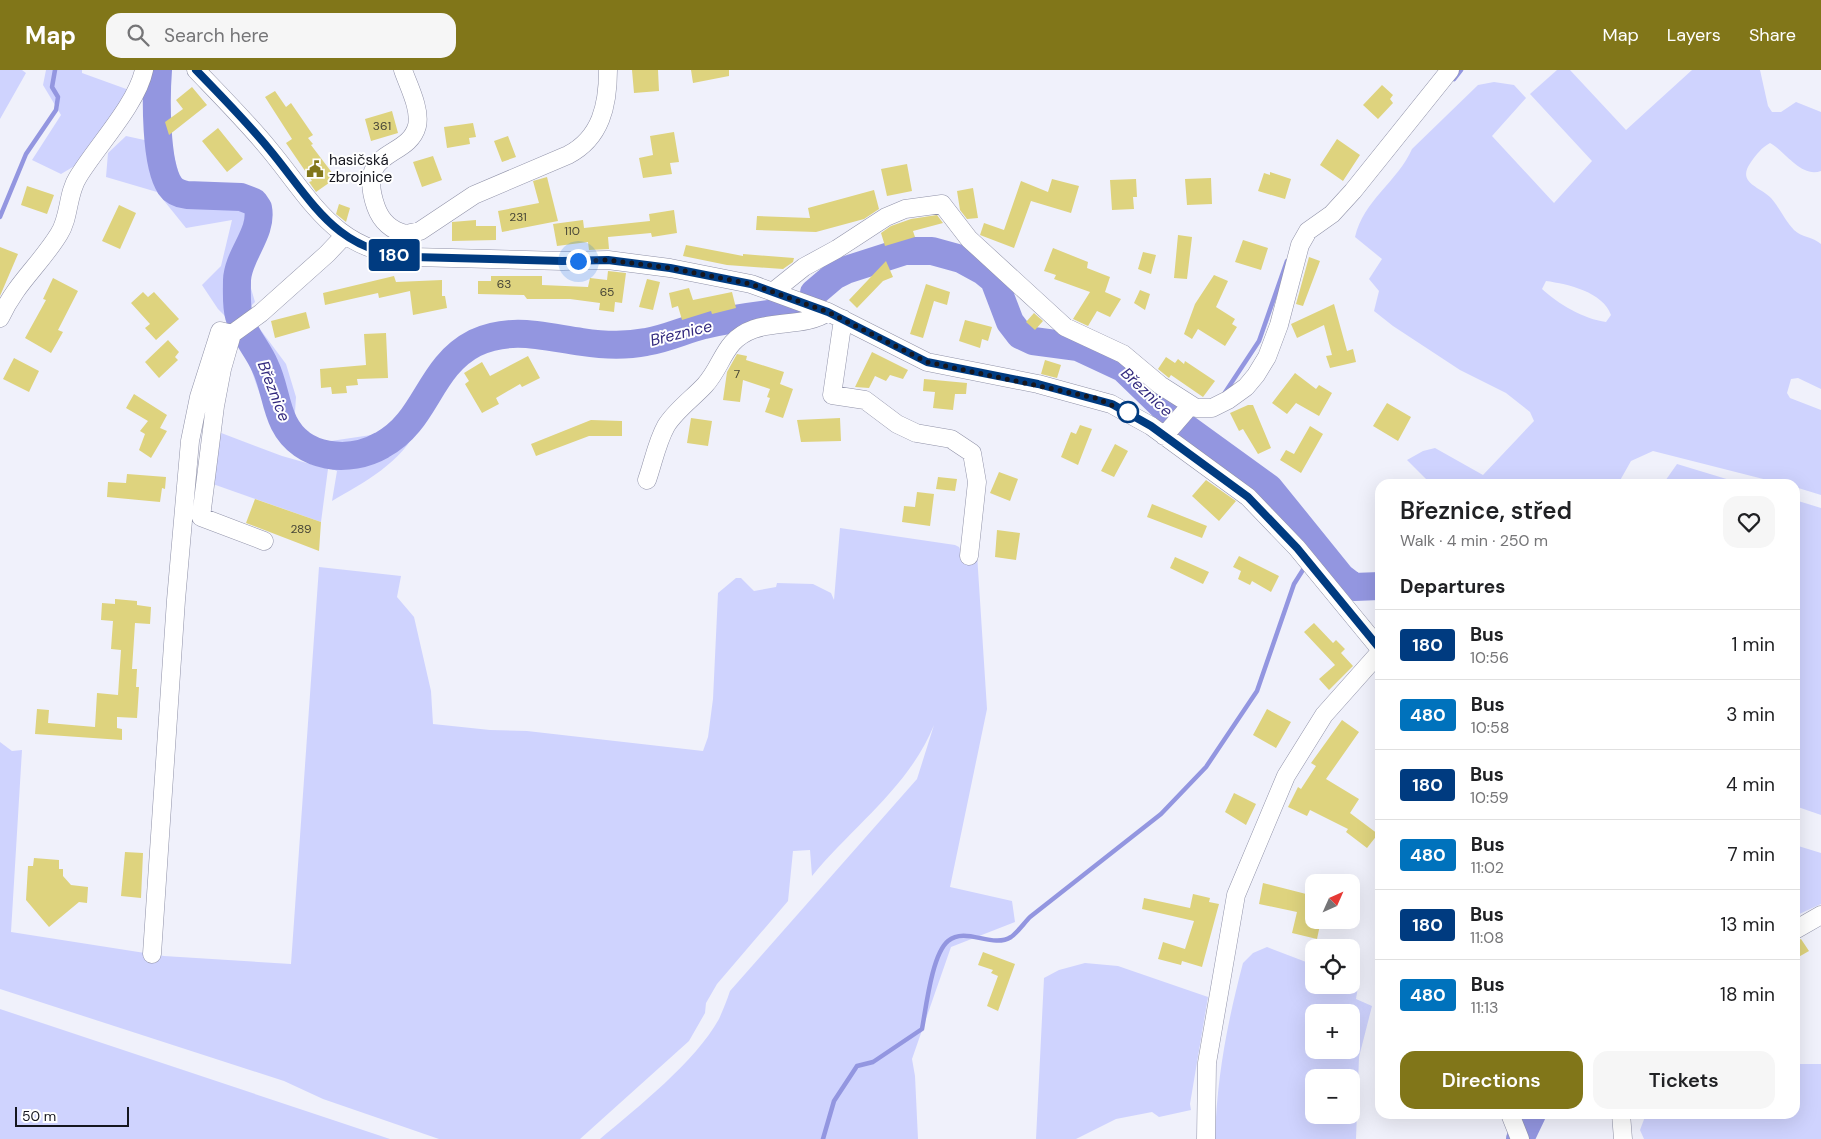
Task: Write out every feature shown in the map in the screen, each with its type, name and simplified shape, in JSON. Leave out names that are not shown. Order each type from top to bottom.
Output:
[{"type":"street","points":[[0,318],[14,291],[58,235],[66,221],[77,178],[109,135],[136,89],[144,70]]},
{"type":"street","points":[[196,70],[268,147],[316,210],[344,236],[372,249],[402,257],[562,261],[608,260],[670,268],[751,284],[774,291],[835,316],[927,362],[1095,398],[1126,410],[1167,432],[1243,493],[1297,548],[1375,644]]},
{"type":"street","points":[[403,70],[417,114],[417,124],[411,136],[377,165],[371,178],[377,211],[388,226],[406,234],[420,230],[474,195],[568,155],[583,146],[593,135],[602,117],[607,97],[608,70]]},
{"type":"street","points":[[1167,432],[1187,410],[1205,409],[1220,405],[1239,393],[1256,375],[1267,357],[1279,325],[1300,245],[1305,234],[1343,202],[1450,70]]},
{"type":"street","points":[[774,291],[804,267],[886,218],[905,209],[942,204],[969,238],[1065,327],[1123,354],[1187,410]]},
{"type":"street","points":[[402,257],[406,234]]},
{"type":"street","points":[[264,540],[201,517],[215,406],[222,369],[234,332],[254,318],[327,254],[344,236]]},
{"type":"street","points":[[647,480],[668,424],[712,377],[721,356],[731,345],[753,329],[780,322],[814,320],[835,316]]},
{"type":"street","points":[[835,316],[832,395],[865,400],[897,424],[916,433],[951,439],[972,453],[977,482],[969,556]]},
{"type":"street","points":[[152,954],[176,600],[190,440],[199,397],[220,331],[234,332]]},
{"type":"street","points":[[1206,1139],[1207,1063],[1238,887],[1286,776],[1304,745],[1335,702],[1375,656]]},
{"type":"street","points":[[1800,927],[1821,915]]},
{"type":"street","points":[[1512,1119],[1519,1137]]},
{"type":"street","points":[[1622,1119],[1623,1139]]},
{"type":"shaded area","points":[[0,70],[22,70],[26,73],[0,119]]},
{"type":"shaded area","points":[[46,70],[82,70],[82,73],[129,90],[88,158],[61,174],[32,160],[61,115],[43,85]]},
{"type":"shaded area","points":[[1557,70],[1570,70],[1626,130],[1692,70],[1760,70],[1768,106],[1772,112],[1781,112],[1796,102],[1821,112],[1821,171],[1807,171],[1800,168],[1770,143],[1753,159],[1746,175],[1751,183],[1771,198],[1794,230],[1821,244],[1821,389],[1798,378],[1791,379],[1787,393],[1790,398],[1821,410],[1821,495],[1800,489],[1800,479],[1763,479],[1653,451],[1631,461],[1621,479],[1426,479],[1407,460],[1423,451],[1435,448],[1483,475],[1534,421],[1530,412],[1506,393],[1460,370],[1393,326],[1374,311],[1379,291],[1369,279],[1382,259],[1355,237],[1365,213],[1398,171],[1412,149],[1478,85],[1494,82],[1514,85],[1526,98],[1492,136],[1554,203],[1592,161],[1530,94]],"holes":[[[1546,281],[1584,290],[1601,300],[1611,315],[1606,322],[1580,314],[1563,305],[1542,289]]]},
{"type":"shaded area","points":[[161,88],[162,129],[173,152],[181,183],[261,191],[270,206],[270,220],[245,268],[255,302],[237,320],[230,321],[218,309],[202,285],[221,266],[232,220],[186,228],[157,192],[106,177],[108,153],[126,136],[149,141],[144,98]]},
{"type":"shaded area","points":[[257,325],[286,364],[296,397],[294,427],[324,442],[378,434],[404,415],[418,427],[403,451],[369,479],[332,501],[337,471],[308,458],[289,446],[276,428],[264,403],[241,337]]},
{"type":"shaded area","points":[[216,431],[282,456],[328,469],[321,522],[210,483]]},
{"type":"shaded area","points":[[1677,464],[1726,479],[1666,479]]},
{"type":"shaded area","points":[[1800,502],[1821,508],[1821,815],[1800,808]]},
{"type":"shaded area","points":[[840,528],[955,545],[959,547],[962,553],[977,554],[987,709],[950,887],[1012,901],[1015,922],[951,947],[912,1059],[915,1076],[918,1139],[600,1139],[665,1083],[696,1051],[719,1019],[730,991],[917,779],[934,725],[910,768],[895,787],[812,876],[810,850],[793,851],[788,901],[717,984],[706,1003],[705,1013],[689,1041],[580,1139],[439,1139],[323,1099],[284,1081],[0,989],[0,742],[12,751],[22,750],[11,932],[164,956],[291,964],[319,567],[401,576],[397,597],[414,617],[431,691],[433,724],[490,730],[527,731],[703,751],[708,737],[713,699],[718,593],[736,578],[741,578],[754,591],[776,587],[777,583],[813,584],[831,593],[834,600]]},
{"type":"shaded area","points":[[1800,847],[1821,853],[1821,904],[1800,914]]},
{"type":"shaded area","points":[[1267,947],[1305,962],[1305,994],[1357,994],[1356,999],[1372,1006],[1360,1053],[1360,1004],[1305,1004],[1305,1059],[1359,1059],[1359,1069],[1305,1069],[1305,1124],[1357,1124],[1356,1139],[1215,1139],[1221,1072],[1232,1007],[1243,963],[1253,953]]},
{"type":"shaded area","points":[[1085,963],[1118,966],[1208,997],[1190,1104],[1191,1110],[1159,1117],[1152,1112],[1116,1119],[1076,1139],[1036,1139],[1044,978],[1059,970]]},
{"type":"shaded area","points":[[0,1009],[390,1139],[0,1139]]},
{"type":"shaded area","points":[[1800,1064],[1821,1064],[1821,1139],[1644,1139],[1640,1130],[1644,1119],[1800,1119]]},
{"type":"building","points":[[632,70],[658,70],[659,91],[634,93]]},
{"type":"building","points":[[691,70],[729,70],[729,76],[693,83]]},
{"type":"building","points":[[1382,85],[1393,95],[1390,99],[1393,103],[1378,119],[1363,105]]},
{"type":"building","points":[[192,87],[207,105],[169,135],[165,122],[183,109],[176,100]]},
{"type":"building","points":[[275,91],[286,107],[291,103],[313,135],[308,138],[313,144],[311,145],[336,178],[316,192],[309,182],[312,181],[286,143],[292,139],[265,97]]},
{"type":"building","points":[[392,111],[398,133],[371,141],[365,119]]},
{"type":"building","points":[[473,123],[476,137],[469,138],[470,144],[447,148],[444,127]]},
{"type":"building","points":[[218,128],[243,159],[227,172],[202,141]]},
{"type":"building","points":[[674,132],[679,162],[670,163],[672,174],[643,178],[639,158],[653,155],[650,136]]},
{"type":"building","points":[[508,136],[516,157],[502,162],[494,141]]},
{"type":"building","points":[[1337,139],[1360,155],[1343,181],[1320,165]]},
{"type":"building","points":[[433,156],[442,180],[422,187],[413,162]]},
{"type":"building","points":[[907,164],[912,191],[887,196],[881,169]]},
{"type":"building","points":[[1270,172],[1291,179],[1285,199],[1258,191],[1264,173],[1270,175]]},
{"type":"building","points":[[547,177],[558,221],[502,232],[498,211],[539,203],[533,181]]},
{"type":"building","points":[[1211,178],[1212,204],[1187,205],[1185,179]]},
{"type":"building","points":[[1052,179],[1079,186],[1071,213],[1031,201],[1014,248],[980,235],[984,223],[1004,230],[1021,181],[1048,192]]},
{"type":"building","points":[[1136,179],[1137,197],[1133,197],[1134,209],[1112,210],[1110,180]]},
{"type":"building","points":[[27,186],[54,195],[47,214],[21,205]]},
{"type":"building","points":[[973,188],[978,218],[967,219],[960,210],[957,191]]},
{"type":"building","points":[[874,190],[879,209],[864,219],[816,232],[756,230],[757,216],[810,218],[808,208]]},
{"type":"building","points":[[339,204],[350,208],[346,222],[336,214]]},
{"type":"building","points":[[119,205],[136,213],[120,249],[102,241]]},
{"type":"building","points":[[674,210],[677,233],[652,237],[651,233],[608,237],[609,249],[589,250],[588,242],[557,246],[553,224],[583,220],[584,228],[650,221],[649,214]]},
{"type":"building","points":[[937,215],[943,223],[913,231],[915,237],[885,246],[881,233],[891,226],[911,219]]},
{"type":"building","points":[[476,220],[476,226],[496,226],[496,240],[452,241],[452,222]]},
{"type":"building","points":[[1178,235],[1192,237],[1187,279],[1174,278]]},
{"type":"building","points":[[1243,240],[1268,248],[1261,270],[1235,262]]},
{"type":"building","points":[[686,245],[743,256],[743,254],[794,258],[793,262],[783,269],[727,265],[683,256]]},
{"type":"building","points":[[0,247],[18,254],[0,296]]},
{"type":"building","points":[[1053,248],[1088,262],[1087,268],[1110,277],[1105,292],[1121,299],[1110,317],[1097,311],[1088,326],[1073,319],[1090,292],[1054,279],[1056,275],[1044,271]]},
{"type":"building","points":[[1143,252],[1156,255],[1151,274],[1138,269]]},
{"type":"building","points":[[1309,257],[1320,261],[1303,306],[1296,304]]},
{"type":"building","points":[[886,261],[893,277],[883,281],[857,308],[849,300]]},
{"type":"building","points":[[608,271],[626,273],[622,303],[615,302],[614,312],[599,310],[600,303],[570,299],[527,299],[524,295],[478,294],[478,281],[491,281],[491,276],[542,276],[542,285],[588,287],[590,278],[607,280]]},
{"type":"building","points":[[1214,275],[1228,281],[1216,307],[1235,319],[1232,324],[1237,327],[1225,346],[1198,329],[1192,339],[1184,334],[1195,304]]},
{"type":"building","points":[[394,276],[396,282],[442,280],[442,296],[445,296],[447,308],[413,315],[410,291],[379,298],[378,293],[325,305],[323,293]]},
{"type":"building","points":[[53,278],[78,291],[58,330],[63,332],[51,353],[25,338],[46,300],[43,299]]},
{"type":"building","points":[[647,279],[660,282],[653,310],[639,307]]},
{"type":"building","points":[[926,284],[950,292],[947,305],[934,301],[923,338],[910,334]]},
{"type":"building","points":[[689,288],[693,300],[732,292],[736,308],[712,314],[711,311],[682,320],[678,306],[672,308],[669,293]]},
{"type":"building","points":[[1140,290],[1150,294],[1145,310],[1134,303]]},
{"type":"building","points":[[143,292],[148,297],[154,292],[179,319],[156,340],[145,328],[150,324],[131,303]]},
{"type":"building","points":[[1334,304],[1347,351],[1353,349],[1356,362],[1330,368],[1326,356],[1332,355],[1324,325],[1297,338],[1291,324]]},
{"type":"building","points":[[306,312],[310,328],[275,338],[271,321]]},
{"type":"building","points":[[1034,313],[1043,321],[1035,330],[1026,322]]},
{"type":"building","points":[[965,320],[992,327],[988,341],[982,339],[980,348],[959,341]]},
{"type":"building","points":[[386,333],[388,378],[357,379],[358,385],[346,386],[347,393],[332,394],[331,387],[321,388],[320,369],[366,365],[364,334]]},
{"type":"building","points":[[168,340],[179,352],[175,357],[178,360],[159,378],[145,362]]},
{"type":"building","points":[[872,352],[908,370],[903,379],[890,375],[886,381],[875,376],[869,388],[855,387]]},
{"type":"building","points":[[737,354],[747,356],[746,360],[784,372],[780,384],[793,389],[783,418],[765,412],[770,398],[767,397],[770,389],[743,380],[740,402],[723,400],[727,372]]},
{"type":"building","points":[[528,356],[540,378],[522,387],[520,384],[496,398],[499,404],[482,413],[465,384],[469,381],[464,373],[482,362],[490,376]]},
{"type":"building","points":[[1166,357],[1175,363],[1178,359],[1184,364],[1185,361],[1215,381],[1203,397],[1171,375],[1169,378],[1158,369]]},
{"type":"building","points":[[14,358],[39,371],[29,392],[3,379]]},
{"type":"building","points":[[1045,360],[1061,365],[1057,378],[1041,374]]},
{"type":"building","points":[[1295,373],[1316,389],[1319,385],[1332,393],[1319,416],[1296,403],[1287,414],[1272,403]]},
{"type":"building","points":[[924,379],[967,383],[966,394],[955,394],[953,410],[933,408],[935,392],[923,391]]},
{"type":"building","points":[[134,394],[167,415],[160,428],[167,431],[151,458],[139,450],[145,434],[140,431],[148,421],[126,408]]},
{"type":"building","points":[[1387,403],[1411,417],[1398,441],[1373,426]]},
{"type":"building","points":[[1248,405],[1253,405],[1271,448],[1258,454],[1243,429],[1239,431],[1230,413]]},
{"type":"building","points":[[691,418],[712,421],[708,446],[687,443]]},
{"type":"building","points":[[840,418],[841,441],[801,442],[797,420]]},
{"type":"building","points":[[591,420],[622,421],[622,436],[589,436],[536,456],[531,444]]},
{"type":"building","points":[[1080,425],[1092,429],[1078,465],[1061,457],[1071,432],[1076,434]]},
{"type":"building","points":[[1310,426],[1323,434],[1301,473],[1280,460],[1286,450],[1294,454]]},
{"type":"building","points":[[1115,444],[1128,451],[1114,477],[1101,471]]},
{"type":"building","points":[[999,472],[1018,479],[1010,501],[990,493]]},
{"type":"building","points":[[127,474],[166,477],[165,489],[162,488],[160,502],[107,497],[108,482],[126,483]]},
{"type":"building","points":[[938,477],[957,479],[955,491],[936,489]]},
{"type":"building","points":[[1206,480],[1236,501],[1219,521],[1192,496]]},
{"type":"building","points":[[917,492],[934,494],[930,526],[902,522],[904,506],[915,507]]},
{"type":"building","points":[[255,499],[321,522],[319,551],[246,523]]},
{"type":"building","points":[[1152,504],[1207,526],[1202,538],[1147,517]]},
{"type":"building","points":[[997,530],[1020,533],[1016,560],[995,557]]},
{"type":"building","points":[[1239,556],[1279,576],[1271,592],[1252,581],[1250,585],[1238,579],[1241,571],[1233,567]]},
{"type":"building","points":[[1175,557],[1209,572],[1203,584],[1170,568]]},
{"type":"building","points":[[115,599],[137,601],[137,605],[151,607],[150,624],[135,623],[132,669],[137,669],[136,687],[139,687],[137,718],[117,717],[117,728],[122,729],[122,740],[35,734],[37,709],[49,710],[48,723],[95,727],[97,693],[118,695],[121,650],[111,649],[113,621],[101,620],[102,603],[115,604]]},
{"type":"building","points":[[1314,623],[1333,643],[1336,640],[1345,649],[1341,653],[1353,666],[1329,690],[1319,679],[1335,665],[1304,632]]},
{"type":"building","points":[[1267,709],[1291,722],[1276,748],[1253,735]]},
{"type":"building","points":[[1342,720],[1359,732],[1326,779],[1359,799],[1350,813],[1375,832],[1375,838],[1367,848],[1346,832],[1348,829],[1310,810],[1307,816],[1288,807],[1298,787],[1301,789],[1316,766],[1311,763]]},
{"type":"building","points":[[1234,793],[1256,804],[1246,825],[1225,812]]},
{"type":"building","points":[[125,852],[143,853],[141,898],[121,896]]},
{"type":"building","points":[[34,858],[59,860],[59,869],[63,869],[63,876],[71,885],[88,887],[87,903],[79,902],[49,927],[26,900],[28,866],[33,866]]},
{"type":"building","points":[[1263,883],[1305,894],[1305,929],[1319,929],[1317,939],[1292,933],[1297,912],[1259,904]]},
{"type":"building","points":[[1193,894],[1210,898],[1209,902],[1219,904],[1202,967],[1182,961],[1181,965],[1158,959],[1163,942],[1185,949],[1194,921],[1142,909],[1144,898],[1190,908]]},
{"type":"building","points":[[1800,939],[1809,951],[1800,956]]},
{"type":"building","points":[[983,952],[1015,964],[998,1011],[987,1006],[998,976],[991,973],[993,970],[978,965]]},
{"type":"waterway","points":[[0,217],[26,154],[56,110],[58,97],[52,87],[55,70]]},
{"type":"waterway","name":"Březnice","points":[[158,70],[157,112],[159,146],[165,176],[170,186],[173,190],[187,195],[241,197],[254,202],[258,208],[257,226],[238,271],[238,312],[241,323],[268,373],[284,423],[292,435],[314,451],[327,455],[355,455],[382,445],[397,435],[409,422],[437,379],[459,353],[475,343],[488,338],[502,335],[528,334],[598,344],[630,344],[661,339],[704,325],[745,317],[787,312],[799,307]]},
{"type":"waterway","points":[[1454,79],[1461,70]]},
{"type":"waterway","name":"Březnice","points":[[814,293],[834,276],[846,270],[905,251],[932,251],[961,259],[983,271],[994,280],[1010,322],[1020,335],[1033,341],[1078,347],[1123,368],[1182,425],[1269,488],[1341,577],[1354,587],[1375,586]]},
{"type":"waterway","points":[[1224,394],[1259,341],[1287,261]]},
{"type":"waterway","points":[[1182,425],[1195,421]]},
{"type":"waterway","points":[[1310,559],[1317,548]]},
{"type":"waterway","points":[[823,1139],[834,1101],[857,1066],[873,1062],[922,1029],[934,969],[942,948],[948,941],[955,937],[963,936],[996,941],[1011,937],[1030,917],[1161,814],[1206,767],[1257,691],[1294,584],[1306,565]]},
{"type":"waterway","name":"Březnice","points":[[1520,1139],[1530,1119]]},
{"type":"bus line","name":"180","points":[[196,70],[268,147],[323,218],[344,236],[378,252],[402,257],[562,261],[608,260],[670,268],[751,284],[828,312],[927,362],[1038,384],[1095,398],[1126,410],[1243,493],[1267,515],[1297,548],[1375,643]]},
{"type":"place","name":"hasičská zbrojnice","points":[[315,169]]},
{"type":"route","points":[[578,261],[608,260],[670,268],[751,284],[828,312],[927,362],[1038,384],[1095,398],[1128,412]]}]
